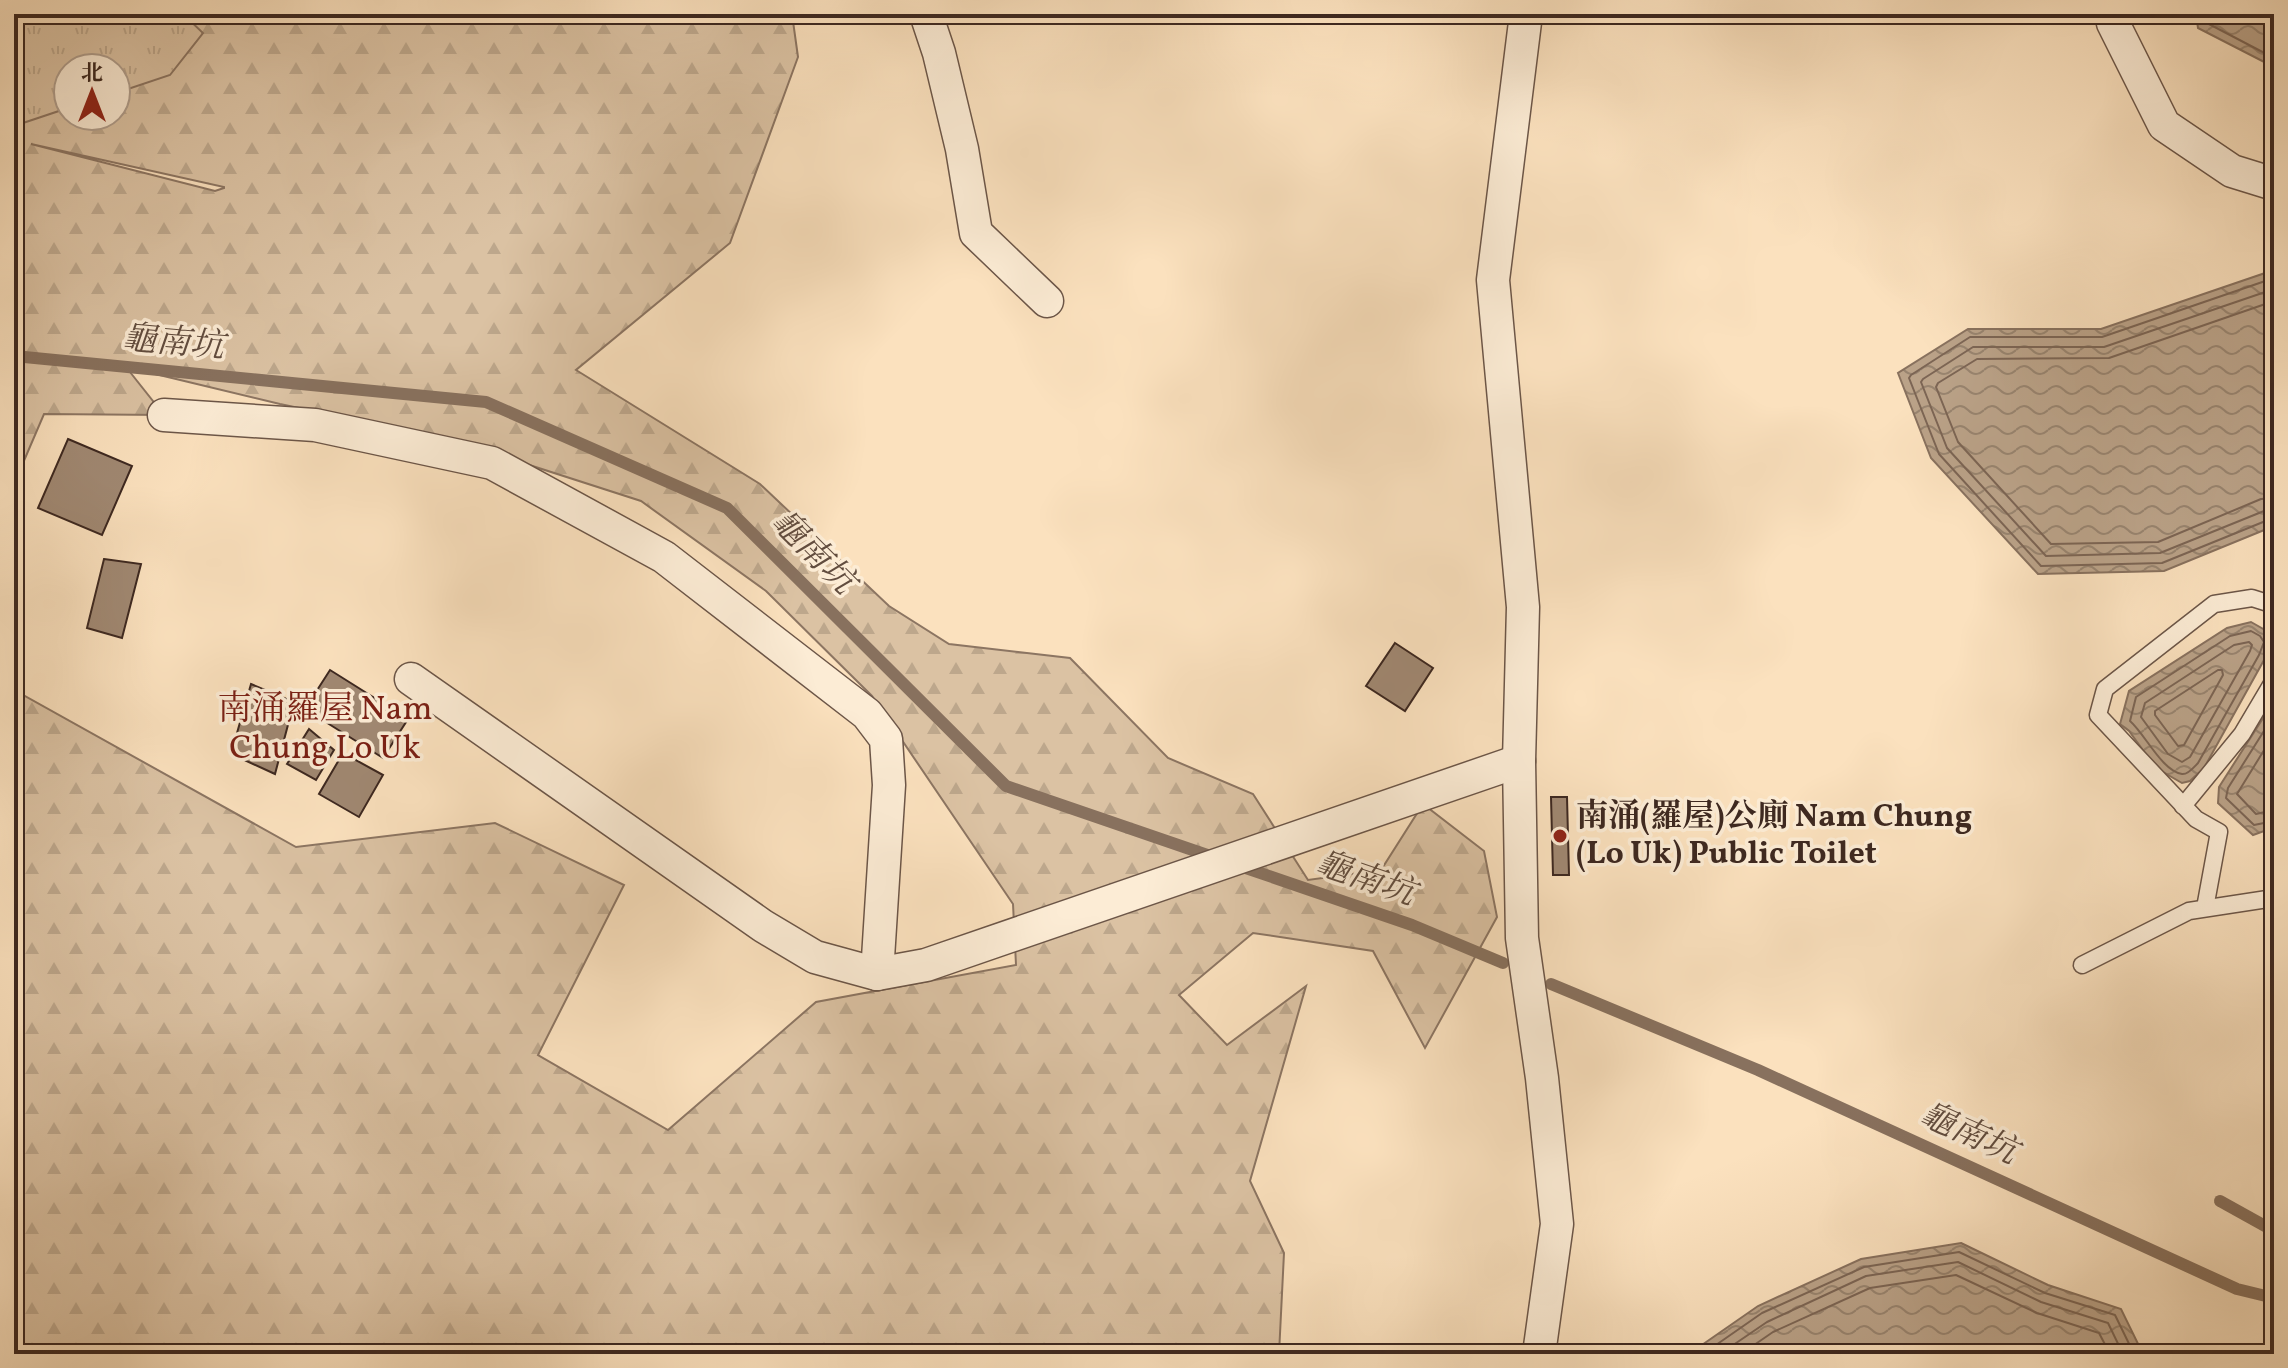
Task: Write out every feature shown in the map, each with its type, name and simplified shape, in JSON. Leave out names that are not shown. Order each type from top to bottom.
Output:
[{"type":"street","points":[[926,14],[939,53],[962,149],[976,233],[1047,301]]},
{"type":"street","points":[[1526,14],[1493,280],[1523,607],[1519,761],[1522,938],[1542,1078],[1557,1224],[1539,1354]]},
{"type":"street","points":[[2111,14],[2164,125],[2232,171],[2274,184]]},
{"type":"street","points":[[164,415],[315,425],[492,463],[664,557],[867,714],[886,739],[889,785],[877,974]]},
{"type":"street","points":[[411,679],[763,926],[815,957],[877,974],[926,965],[1519,761]]},
{"type":"lane","points":[[2205,908],[2219,832],[2196,819],[2098,715],[2105,689],[2214,604],[2252,598],[2274,605]]},
{"type":"lane","points":[[2183,806],[2242,734],[2274,680]]},
{"type":"lane","points":[[2082,965],[2189,911],[2274,898]]},
{"type":"green space","points":[[14,14],[183,14],[203,32],[187,85],[132,99],[132,52],[52,52],[52,118],[14,128]]},
{"type":"green space","points":[[183,14],[792,14],[798,57],[730,243],[576,370],[760,484],[889,606],[949,644],[1070,658],[1168,758],[1253,794],[1308,880],[1381,870],[1423,804],[1484,851],[1497,917],[1425,1048],[1373,951],[1253,933],[1179,995],[1227,1045],[1306,986],[1250,1181],[1284,1253],[1279,1354],[14,1354],[14,690],[296,847],[495,823],[624,885],[538,1055],[668,1130],[816,1002],[1016,965],[1013,904],[872,696],[766,591],[641,501],[455,441],[126,367],[164,415],[44,414],[14,484],[14,126],[52,113],[52,132],[132,132],[132,88],[170,75],[203,33]],"holes":[[[31,144],[224,187],[215,191]]]},
{"type":"water","points":[[2196,14],[2274,14],[2274,67],[2198,28]]},
{"type":"water","points":[[2274,270],[2274,526],[2164,571],[2038,574],[1931,458],[1898,373],[1968,329],[2101,329]]},
{"type":"water","points":[[2251,622],[2265,630],[2274,642],[2204,768],[2190,781],[2182,783],[2156,768],[2129,731],[2120,724],[2129,691],[2227,628]]},
{"type":"water","points":[[2274,701],[2274,825],[2253,835],[2218,803],[2219,787]]},
{"type":"water","points":[[1961,1243],[2048,1285],[2121,1309],[2143,1354],[1689,1354],[1758,1306],[1861,1259]]},
{"type":"building","points":[[68,439],[132,466],[102,535],[38,508]]},
{"type":"building","points":[[104,559],[141,564],[122,638],[87,628]]},
{"type":"building","points":[[1395,643],[1433,668],[1405,711],[1366,686]]},
{"type":"building","points":[[330,670],[408,719],[383,758],[305,709]]},
{"type":"building","points":[[251,684],[294,702],[275,774],[231,754]]},
{"type":"building","points":[[309,729],[334,750],[316,780],[287,764]]},
{"type":"building","points":[[343,753],[383,775],[359,817],[319,794]]},
{"type":"building","name":"南涌(羅屋)公廁 Nam Chung (Lo Uk) Public Toilet","points":[[1551,797],[1567,797],[1569,875],[1553,875]]},
{"type":"waterway","name":"龜南坑","points":[[14,356],[486,402],[727,508],[1006,786],[1216,858]]},
{"type":"waterway","name":"龜南坑","points":[[1237,865],[1412,925],[1503,963]]},
{"type":"waterway","name":"龜南坑","points":[[1551,984],[1758,1070],[2237,1289],[2274,1298]]},
{"type":"waterway","points":[[2220,1201],[2274,1231]]},
{"type":"place","name":"南涌(羅屋)公廁 Nam Chung (Lo Uk) Public Toilet","points":[[1560,836]]},
{"type":"district","name":"南涌羅屋 Nam Chung Lo Uk","points":[[325,730]]}]
